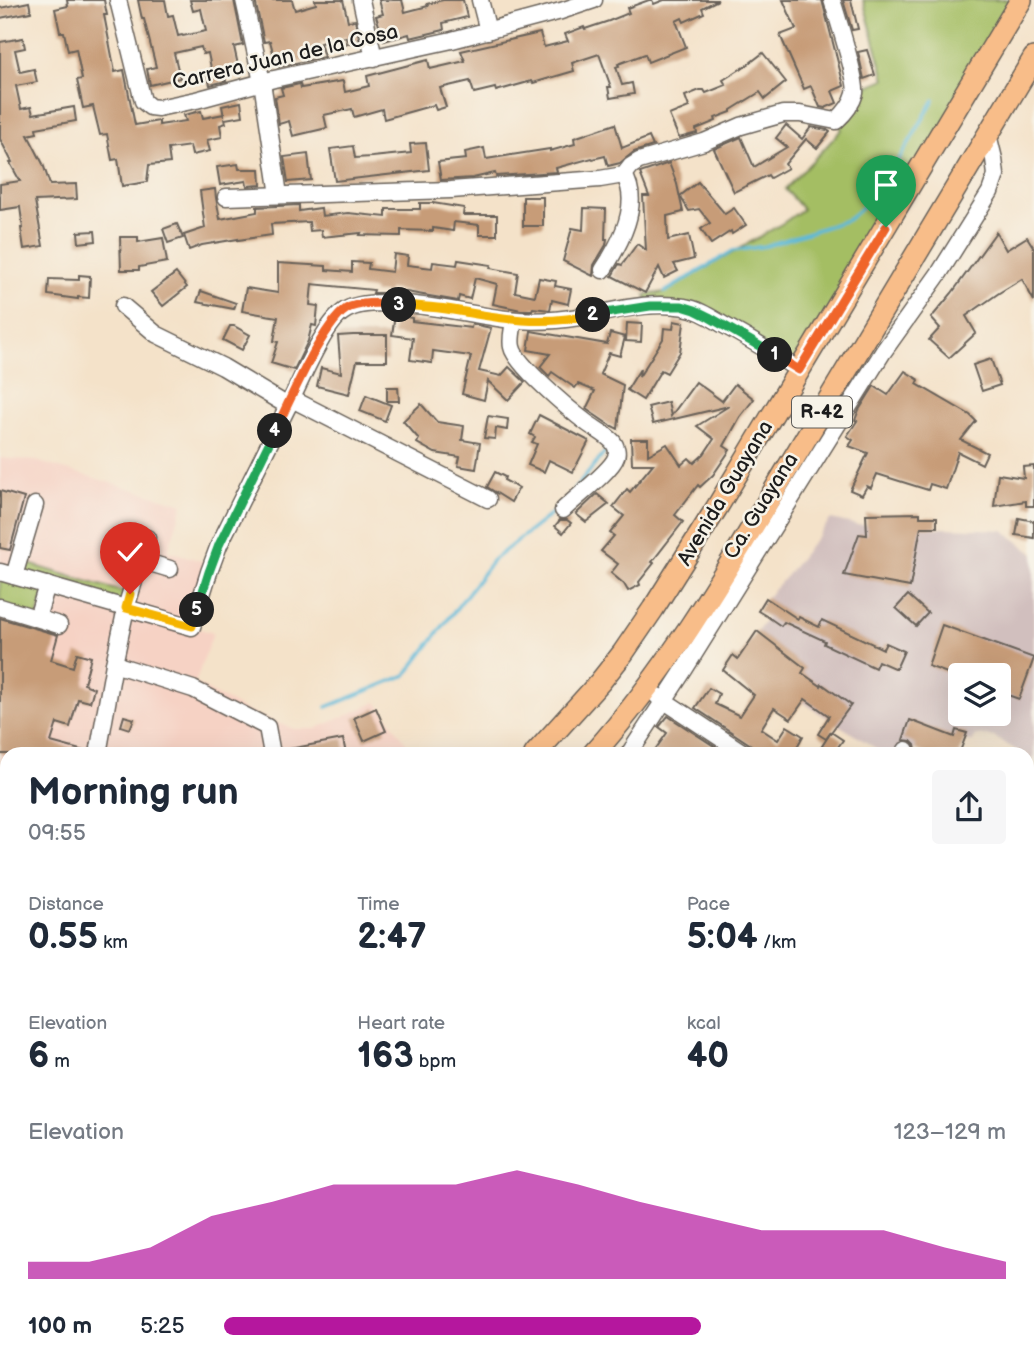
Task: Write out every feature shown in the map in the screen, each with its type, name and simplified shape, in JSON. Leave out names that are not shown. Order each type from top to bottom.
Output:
[{"type":"main road","name":"Avenida Guayana","points":[[542,747],[600,682],[653,609],[1021,0]]},
{"type":"main road","name":"Avenida Guayana","points":[[599,747],[656,695],[714,590],[1034,58]]},
{"type":"street","name":"Carrera Juan de la Cosa","points":[[118,0],[142,101],[148,106],[158,108],[488,31],[594,0]]},
{"type":"street","points":[[244,0],[262,82],[279,195]]},
{"type":"street","points":[[361,0],[374,58]]},
{"type":"street","points":[[481,0],[488,31]]},
{"type":"street","points":[[226,197],[451,190],[600,179],[624,175],[639,161],[704,142],[765,118],[800,114],[836,121],[849,106],[856,91],[832,0]]},
{"type":"street","name":"Ca. Guayana","points":[[632,747],[656,695],[768,535],[883,352],[940,272],[990,192],[996,175],[988,134]]},
{"type":"street","points":[[604,270],[620,244],[627,219],[631,193],[624,175]]},
{"type":"street","points":[[35,505],[7,574],[192,626],[219,545],[307,367],[340,313],[350,307],[385,303],[514,320],[560,320],[650,306],[682,306],[720,323],[799,370]]},
{"type":"street","points":[[123,306],[156,334],[488,499]]},
{"type":"street","points":[[514,320],[511,338],[515,355],[540,382],[605,435],[617,449],[616,457],[610,466],[563,510]]},
{"type":"street","points":[[99,747],[126,608],[147,538]]},
{"type":"street","points":[[140,560],[170,569]]},
{"type":"street","points":[[37,618],[47,585]]},
{"type":"street","points":[[0,607],[59,625]]},
{"type":"street","points":[[114,664],[144,665],[267,727],[271,747]]},
{"type":"street","points":[[656,695],[734,747]]},
{"type":"shaded area","points":[[0,458],[36,461],[183,504],[168,551],[212,564],[193,627],[213,633],[195,683],[244,710],[294,729],[315,729],[377,702],[409,747],[0,747]]},
{"type":"shaded area","points":[[831,519],[857,525],[1003,530],[1034,554],[1034,747],[1011,747],[994,737],[975,735],[973,742],[964,740],[962,747],[874,747],[738,659],[767,618],[758,611]]},
{"type":"green space","points":[[863,0],[1021,0],[799,370],[695,310],[650,306],[645,295],[665,292],[803,209],[785,189],[842,129],[836,121],[856,91],[885,79]]},
{"type":"green space","points":[[19,561],[130,594],[126,608],[47,585],[37,618],[0,607],[0,572]]},
{"type":"building","points":[[67,0],[104,0],[107,15],[104,15],[115,72],[124,70],[135,125],[159,121],[159,125],[186,121],[184,115],[201,111],[203,118],[223,114],[222,106],[241,102],[243,116],[225,119],[226,123],[220,125],[222,137],[207,140],[210,151],[192,155],[190,146],[168,149],[170,163],[149,165],[147,182],[122,186],[118,159],[112,160],[107,134],[100,135],[93,106],[83,108],[77,80],[82,79],[76,49],[68,51],[64,32],[60,32],[55,9],[68,6]]},
{"type":"building","points":[[138,0],[165,0],[168,16],[173,15],[178,36],[183,36],[206,31],[201,9],[193,11],[190,0],[234,0],[243,45],[234,47],[238,65],[223,69],[226,81],[210,85],[207,74],[212,73],[208,53],[203,54],[201,47],[174,53],[180,78],[150,85],[147,69],[156,67]]},
{"type":"building","points":[[255,0],[292,0],[295,10],[316,4],[315,0],[343,0],[348,21],[355,20],[360,42],[347,44],[346,37],[320,43],[324,57],[277,67],[270,41],[264,42]]},
{"type":"building","points":[[379,0],[402,0],[405,12],[443,0],[463,0],[467,17],[443,23],[444,30],[410,38],[409,34],[384,41],[376,16],[383,14]]},
{"type":"building","points":[[649,0],[654,4],[664,0],[718,0],[702,8],[704,13],[684,22],[682,18],[676,21],[686,47],[648,62],[645,54],[618,64],[616,67],[622,85],[632,83],[634,94],[610,98],[608,87],[611,87],[599,54],[572,63],[574,71],[496,91],[495,88],[474,93],[470,81],[440,88],[446,107],[436,110],[434,105],[384,119],[382,109],[354,117],[352,109],[324,115],[327,128],[293,136],[289,121],[279,124],[275,97],[283,95],[281,88],[300,84],[301,88],[343,81],[345,92],[369,86],[367,76],[428,60],[430,69],[465,61],[461,51],[540,33],[544,47],[568,41],[565,34],[629,13],[627,8]]},
{"type":"building","points":[[783,0],[822,0],[844,86],[832,91],[837,103],[825,108],[820,107],[811,86],[804,89],[780,35],[796,29]]},
{"type":"building","points":[[843,0],[851,0],[858,29],[852,30]]},
{"type":"building","points":[[29,2],[31,12],[0,18],[0,8]]},
{"type":"building","points":[[23,38],[25,48],[15,50],[20,72],[34,69],[37,82],[16,86],[21,109],[31,107],[33,114],[74,107],[76,121],[36,128],[37,133],[28,135],[50,185],[76,184],[77,199],[35,201],[43,246],[24,249],[20,207],[0,210],[0,184],[20,181],[0,139],[0,42]]},
{"type":"building","points":[[867,50],[875,75],[864,79],[858,52]]},
{"type":"building","points":[[763,53],[786,82],[765,99],[760,92],[731,112],[715,118],[716,121],[696,129],[697,133],[679,138],[669,115],[689,107],[685,96],[700,90],[706,93],[726,85],[723,80]]},
{"type":"building","points":[[615,124],[622,148],[649,137],[653,146],[634,152],[620,163],[608,166],[605,156],[556,168],[557,172],[496,176],[495,173],[473,178],[441,180],[438,162],[466,159],[465,152],[484,148],[486,159],[550,151],[575,144],[574,138]]},
{"type":"building","points":[[786,125],[802,139],[811,127],[830,132],[817,148],[806,139],[785,164],[788,168],[734,192],[714,149],[741,137],[754,167],[787,147],[776,138]]},
{"type":"building","points":[[426,143],[429,170],[335,181],[330,149],[353,146],[355,158],[372,157],[411,153],[410,144]]},
{"type":"building","points":[[308,154],[311,180],[288,182],[284,157]]},
{"type":"building","points":[[669,163],[683,212],[667,216],[668,240],[689,235],[694,259],[674,264],[678,271],[664,278],[659,267],[645,293],[612,276],[637,244],[646,250],[643,196],[649,196],[640,173]]},
{"type":"building","points":[[238,164],[239,169],[260,169],[261,185],[247,186],[246,181],[220,185],[217,167]]},
{"type":"building","points":[[698,182],[725,214],[734,208],[746,225],[711,244],[701,229],[710,223],[699,209],[689,211],[680,196]]},
{"type":"building","points":[[215,189],[220,219],[257,212],[257,207],[299,205],[299,211],[321,208],[322,216],[348,213],[386,217],[386,209],[420,209],[420,203],[433,203],[464,208],[463,215],[497,215],[497,235],[479,235],[479,225],[454,222],[453,231],[433,228],[433,231],[401,230],[401,236],[360,235],[361,233],[322,237],[321,230],[310,231],[309,222],[271,224],[272,235],[202,245],[189,250],[184,235],[205,228],[200,191]]},
{"type":"building","points":[[523,197],[543,197],[543,226],[523,226]]},
{"type":"building","points":[[584,208],[606,209],[606,245],[594,265],[593,276],[563,261],[572,228],[583,230]]},
{"type":"building","points":[[177,224],[183,238],[168,243],[163,229]]},
{"type":"building","points":[[95,231],[96,241],[79,243],[78,232]]},
{"type":"building","points":[[996,232],[1006,250],[1027,237],[1034,248],[1034,301],[1022,279],[999,293],[966,316],[976,333],[949,358],[929,340],[940,328],[931,318]]},
{"type":"building","points":[[120,237],[138,237],[138,242],[163,238],[167,262],[139,267],[139,270],[121,270]]},
{"type":"building","points":[[394,254],[408,256],[407,265],[432,268],[433,262],[457,265],[458,260],[491,265],[490,268],[518,273],[515,292],[535,296],[539,278],[556,281],[555,286],[571,289],[568,304],[552,300],[550,310],[521,310],[493,304],[497,284],[475,278],[470,299],[459,296],[458,301],[389,289],[389,293],[373,293],[374,290],[312,284],[310,305],[318,306],[316,326],[312,325],[308,341],[294,370],[271,363],[278,342],[274,341],[278,317],[242,311],[246,288],[278,293],[278,263],[326,266],[326,270],[352,272],[352,262],[369,263],[368,269],[392,272]]},
{"type":"building","points":[[176,273],[187,287],[163,306],[151,292]]},
{"type":"building","points":[[79,275],[90,276],[89,298],[48,295],[49,279],[79,280]]},
{"type":"building","points":[[201,291],[236,303],[234,309],[197,302]]},
{"type":"building","points":[[395,315],[412,318],[412,321],[471,328],[472,324],[491,328],[479,371],[501,376],[509,367],[525,382],[508,400],[488,381],[484,400],[462,394],[471,356],[433,351],[432,363],[410,360],[413,338],[392,335]]},
{"type":"building","points":[[674,321],[684,323],[680,352],[667,373],[661,370],[643,400],[627,390],[640,369],[639,377],[663,339],[664,328],[673,329]]},
{"type":"building","points":[[627,323],[642,324],[641,342],[626,341]]},
{"type":"building","points":[[230,326],[250,335],[242,350],[223,340]]},
{"type":"building","points":[[531,331],[607,344],[610,333],[625,337],[620,356],[609,353],[600,374],[623,385],[618,429],[586,409],[595,391],[578,384],[575,388],[552,372],[549,376],[540,367],[550,354],[528,350]]},
{"type":"building","points":[[387,335],[387,361],[357,361],[349,394],[317,386],[321,368],[341,373],[338,336]]},
{"type":"building","points":[[991,359],[1000,385],[982,391],[973,365]]},
{"type":"building","points":[[905,371],[919,380],[917,384],[976,421],[961,440],[987,453],[982,464],[958,452],[946,489],[930,484],[928,490],[877,474],[871,488],[867,486],[862,495],[850,490],[868,453],[849,446],[853,440],[847,436],[874,386],[888,395]]},
{"type":"building","points":[[696,382],[722,401],[735,384],[754,399],[740,417],[724,446],[730,450],[713,475],[700,487],[698,485],[675,515],[683,522],[652,562],[654,563],[639,582],[640,585],[628,591],[611,573],[618,564],[601,551],[614,536],[610,533],[624,516],[613,507],[627,489],[630,492],[653,464],[632,464],[631,439],[648,439],[648,455],[667,444],[681,465],[689,458],[694,463],[714,439],[697,426],[729,406],[653,424],[648,407],[668,402],[671,416]]},
{"type":"building","points":[[387,387],[398,387],[399,401],[387,401]]},
{"type":"building","points":[[366,395],[391,405],[385,421],[360,411]]},
{"type":"building","points":[[421,404],[437,422],[464,426],[462,440],[480,443],[476,469],[458,466],[460,457],[435,453],[417,443],[419,439],[403,421]]},
{"type":"building","points":[[539,415],[589,441],[573,472],[549,460],[544,472],[528,465],[537,444],[532,442],[535,437],[530,434]]},
{"type":"building","points":[[488,416],[508,419],[507,430],[496,428],[495,439],[484,438]]},
{"type":"building","points":[[1034,466],[1034,506],[1026,506],[1026,501],[994,506],[998,474],[1024,478],[1023,467]]},
{"type":"building","points":[[495,472],[519,488],[511,502],[487,487]]},
{"type":"building","points":[[0,491],[24,498],[10,550],[0,548]]},
{"type":"building","points":[[597,494],[609,504],[586,522],[576,514]]},
{"type":"building","points":[[920,513],[920,517],[937,517],[937,527],[921,527],[910,587],[844,575],[859,534],[867,535],[866,514]]},
{"type":"building","points":[[1019,518],[1034,521],[1034,538],[1016,535]]},
{"type":"building","points":[[560,520],[571,523],[563,533],[555,526]]},
{"type":"building","points":[[908,595],[928,613],[916,626],[896,608]]},
{"type":"building","points":[[766,598],[798,619],[799,617],[819,627],[822,620],[883,649],[886,643],[904,651],[896,669],[878,661],[875,668],[784,622],[781,626],[758,611]]},
{"type":"building","points":[[0,618],[58,635],[51,660],[73,667],[77,653],[91,657],[84,684],[94,688],[90,702],[78,699],[70,727],[57,723],[51,742],[69,747],[0,747]]},
{"type":"building","points":[[942,625],[1034,658],[1019,699],[1011,696],[1011,663],[948,663],[948,673],[928,666]]},
{"type":"building","points":[[757,631],[805,668],[802,673],[851,705],[826,739],[818,734],[829,716],[805,699],[791,719],[774,708],[761,729],[778,740],[787,726],[803,736],[797,747],[752,747],[695,708],[709,688],[719,694],[715,704],[740,716],[754,695],[723,670],[733,655],[738,659]]},
{"type":"building","points":[[376,708],[386,731],[364,741],[354,718]]},
{"type":"building","points":[[124,716],[134,719],[130,729],[121,726]]},
{"type":"building","points":[[668,716],[715,747],[657,747],[667,733],[659,727]]},
{"type":"building","points":[[910,720],[954,737],[956,730],[967,733],[962,747],[915,747],[911,741],[903,740]]},
{"type":"building","points":[[831,732],[843,740],[838,747],[821,747]]},
{"type":"building","points":[[343,739],[345,747],[300,747]]},
{"type":"waterway","points":[[665,292],[733,251],[766,246],[847,220],[885,180],[934,100]]},
{"type":"waterway","points":[[575,489],[606,451]]},
{"type":"waterway","points":[[327,707],[406,675],[493,560],[559,508]]},
{"type":"route","points":[[130,594],[126,608],[192,626],[219,545],[307,367],[333,322],[340,313],[350,307],[385,303],[525,321],[560,320],[650,306],[682,306],[752,340],[799,370],[886,227]]}]
